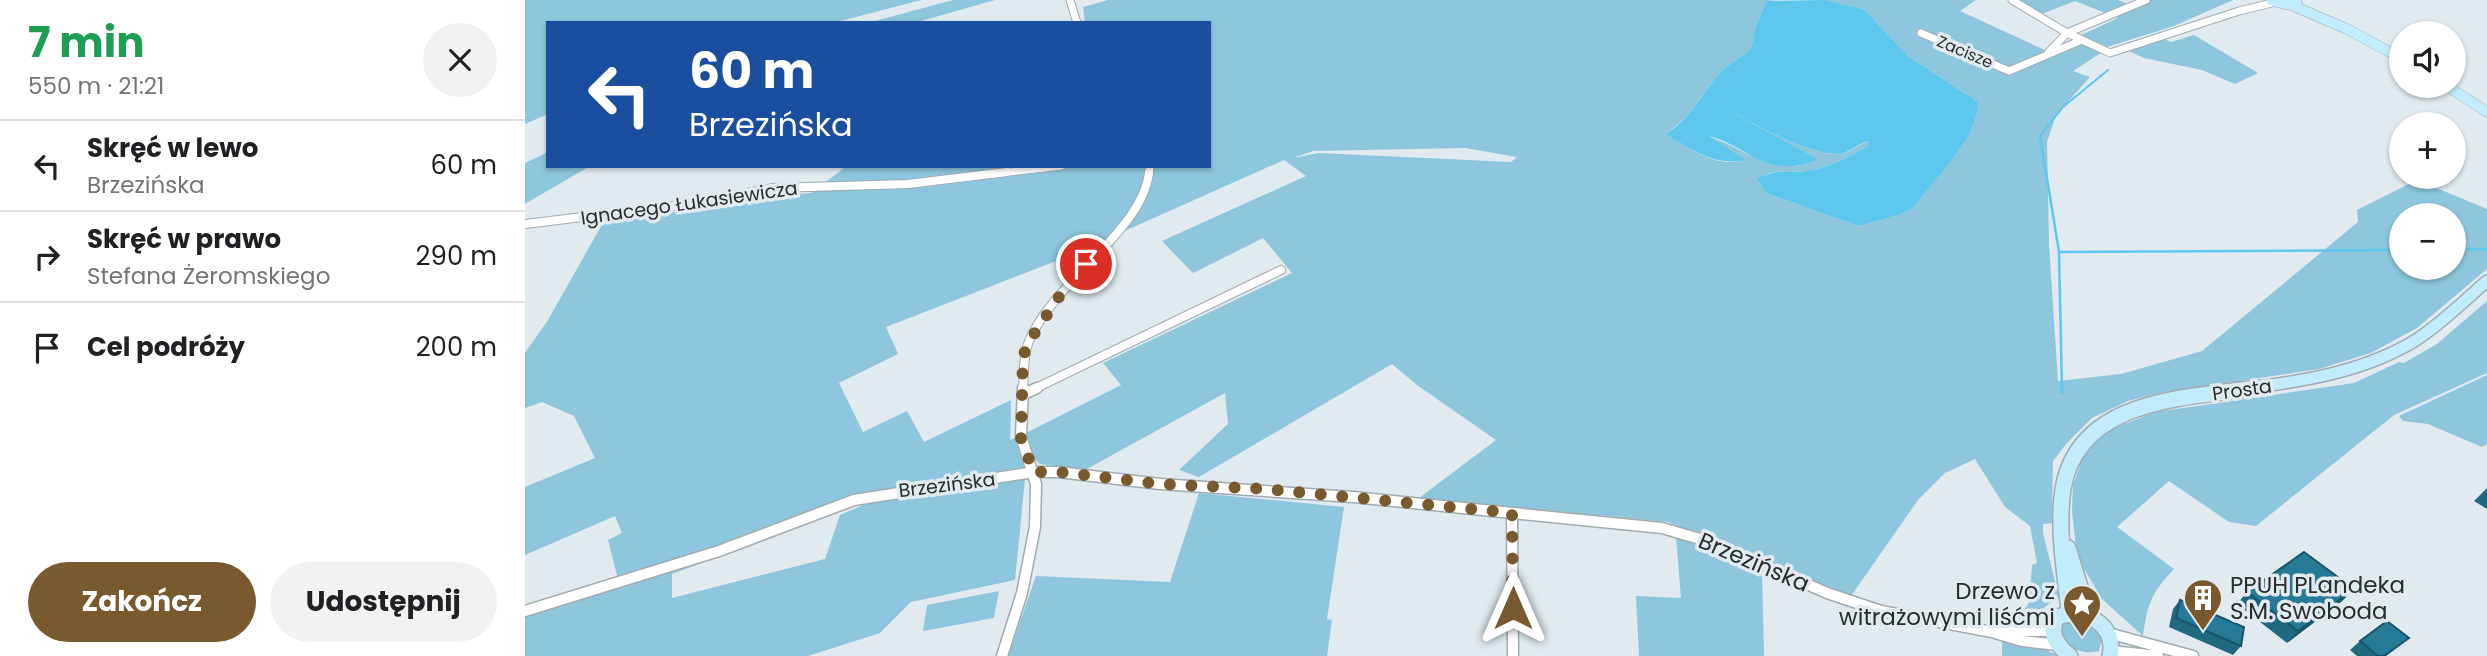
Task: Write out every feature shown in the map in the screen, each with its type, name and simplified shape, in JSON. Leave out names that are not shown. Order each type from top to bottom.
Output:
[{"type":"main road","points":[[2273,1],[2296,2],[2389,51]]},
{"type":"main road","points":[[2465,98],[2487,112]]},
{"type":"main road","name":"Prosta","points":[[2069,612],[2061,502],[2066,471],[2079,445],[2104,422],[2121,413],[2154,403],[2298,382],[2368,363],[2416,340],[2487,281]]},
{"type":"main road","name":"Prosta","points":[[2064,538],[2089,616]]},
{"type":"main road","points":[[2070,656],[2055,638],[2057,617],[2069,612],[2089,616],[2108,634],[2111,653]]},
{"type":"street","points":[[1070,0],[1076,21]]},
{"type":"street","points":[[2012,0],[2067,33],[2110,53],[2273,1]]},
{"type":"street","points":[[2048,54],[2055,43],[2067,33],[2146,0]]},
{"type":"street","points":[[2239,11],[2264,0]]},
{"type":"street","name":"Zacisze","points":[[1921,33],[2009,71],[2048,54]]},
{"type":"street","points":[[2048,54],[2082,40]]},
{"type":"street","name":"Ignacego Łukasiewicza","points":[[525,224],[672,206],[774,188],[908,184],[1044,168]]},
{"type":"street","points":[[1002,656],[1031,550],[1035,510],[1034,472],[1021,439],[1023,356],[1030,340],[1069,282],[1122,229],[1151,181],[1150,168]]},
{"type":"street","points":[[1024,394],[1281,270]]},
{"type":"street","name":"Brzezińska","points":[[525,611],[719,551],[854,500],[895,491],[1034,472],[1058,472],[1160,484],[1266,489],[1675,531],[1714,543],[1828,593],[1881,611],[1992,632],[2022,641],[2055,638]]},
{"type":"street","points":[[1512,513],[1513,656]]},
{"type":"street","points":[[2108,634],[2193,656]]},
{"type":"street","points":[[2111,653],[2158,656]]},
{"type":"shaded area","points":[[525,0],[921,0],[841,21],[546,21],[546,115],[525,124]]},
{"type":"shaded area","points":[[953,0],[995,0],[921,21],[875,21]]},
{"type":"shaded area","points":[[1108,0],[1777,0],[1766,1],[1755,29],[1751,49],[1720,73],[1688,114],[1665,134],[1703,155],[1723,162],[1744,160],[1706,136],[1769,163],[1797,166],[1814,162],[1815,159],[1809,154],[1720,106],[1813,150],[1840,154],[1870,141],[1868,146],[1830,165],[1814,170],[1775,172],[1758,181],[1766,193],[1858,226],[1896,216],[1913,208],[1970,134],[1978,111],[1978,102],[1908,56],[1864,9],[1825,0],[1976,0],[1960,11],[2049,52],[2026,61],[2036,63],[2083,43],[2104,51],[2073,71],[2090,77],[2056,115],[2047,142],[2049,245],[2058,381],[2121,374],[2202,351],[2358,222],[2357,210],[2399,189],[2439,189],[2487,209],[2487,269],[2417,328],[2371,353],[2319,369],[2160,393],[2128,401],[2092,418],[2053,461],[2052,523],[2043,524],[2043,533],[2059,597],[2039,611],[2035,623],[2023,624],[2018,618],[2029,603],[2032,565],[2037,563],[2030,526],[2005,507],[1975,459],[1945,473],[1918,500],[1851,596],[1668,522],[1419,498],[1496,440],[1417,385],[1392,364],[1199,477],[1179,470],[1228,424],[1225,393],[1085,470],[1040,464],[1030,454],[1026,433],[1121,385],[1103,363],[1292,273],[1263,238],[1193,273],[1162,241],[1306,176],[1284,160],[1064,258],[886,327],[898,354],[839,383],[863,432],[907,411],[924,442],[1011,400],[1010,440],[1015,438],[1025,470],[872,492],[843,499],[731,542],[723,555],[672,574],[672,598],[825,559],[840,515],[883,497],[1025,479],[1015,580],[911,602],[880,633],[808,656],[525,656],[525,605],[618,579],[608,540],[622,533],[615,516],[525,555],[525,487],[595,458],[574,416],[542,402],[525,408],[525,353],[548,320],[604,221],[639,218],[758,196],[811,193],[844,168],[1211,168],[1211,21],[1085,21],[1083,7]],"holes":[[[1465,148],[1517,157],[1511,162],[1318,153],[1293,158],[1313,151]]]},
{"type":"shaded area","points":[[1825,0],[1864,9],[1908,56],[1978,102],[1978,111],[1970,134],[1913,208],[1896,216],[1858,226],[1766,193],[1757,179],[1776,172],[1814,170],[1830,165],[1868,146],[1869,141],[1843,153],[1826,153],[1779,136],[1720,106],[1816,159],[1814,162],[1796,166],[1781,166],[1757,159],[1709,136],[1745,160],[1723,161],[1703,155],[1665,134],[1687,116],[1720,73],[1751,49],[1755,29],[1766,1]]},
{"type":"shaded area","points":[[2008,0],[2118,0],[2131,5],[2141,0],[2233,0],[2174,26],[2107,47],[2081,35],[2118,18],[2075,1],[2034,17]]},
{"type":"shaded area","points":[[2194,35],[2258,73],[2235,84],[2202,70],[2144,58],[2129,51],[2163,38],[2171,42]]},
{"type":"shaded area","points":[[546,153],[546,168],[587,168],[525,204],[525,163]]},
{"type":"shaded area","points":[[2487,301],[2487,373],[2394,415],[2256,526],[2229,522],[2169,481],[2117,527],[2174,569],[2152,599],[2143,636],[2102,599],[2077,557],[2072,511],[2073,484],[2084,456],[2114,428],[2156,412],[2354,383],[2399,362],[2404,363],[2437,344]]},
{"type":"shaded area","points":[[2487,375],[2487,444],[2482,447],[2428,424],[2403,421],[2399,416]]},
{"type":"shaded area","points":[[1199,493],[1344,507],[1327,619],[1332,620],[1327,656],[1008,656],[1036,576],[1170,582]]},
{"type":"shaded area","points":[[1676,537],[1762,570],[1764,656],[1639,656],[1636,596],[1681,598]]},
{"type":"shaded area","points":[[999,591],[994,618],[923,631],[927,605]]},
{"type":"shaded area","points":[[2065,621],[2082,623],[2095,630],[2102,639],[2099,651],[2080,651],[2069,645],[2060,628]]},
{"type":"shaded area","points":[[2002,641],[2042,648],[2059,656],[2002,656]]},
{"type":"building","points":[[2304,552],[2354,589],[2298,631],[2247,592]]},
{"type":"building","points":[[2180,600],[2244,627],[2241,646],[2176,618]]},
{"type":"building","points":[[2387,621],[2409,638],[2384,656],[2378,656],[2360,641]]},
{"type":"waterway","points":[[2046,174],[2040,136],[2063,107],[2108,70]]},
{"type":"waterway","points":[[2046,172],[2059,252]]},
{"type":"waterway","points":[[2466,249],[2487,249]]},
{"type":"waterway","points":[[2059,252],[2389,250]]},
{"type":"waterway","points":[[2059,252],[2062,389]]},
{"type":"place","name":"PPUH PLandeka S.M. Swoboda","points":[[2203,632]]},
{"type":"place","name":"Drzewo z witrażowymi liśćmi","points":[[2082,638]]},
{"type":"route","points":[[1086,264],[1069,282],[1030,340],[1023,356],[1021,439],[1034,472],[1058,472],[1160,484],[1266,489],[1512,513],[1513,608]]}]
